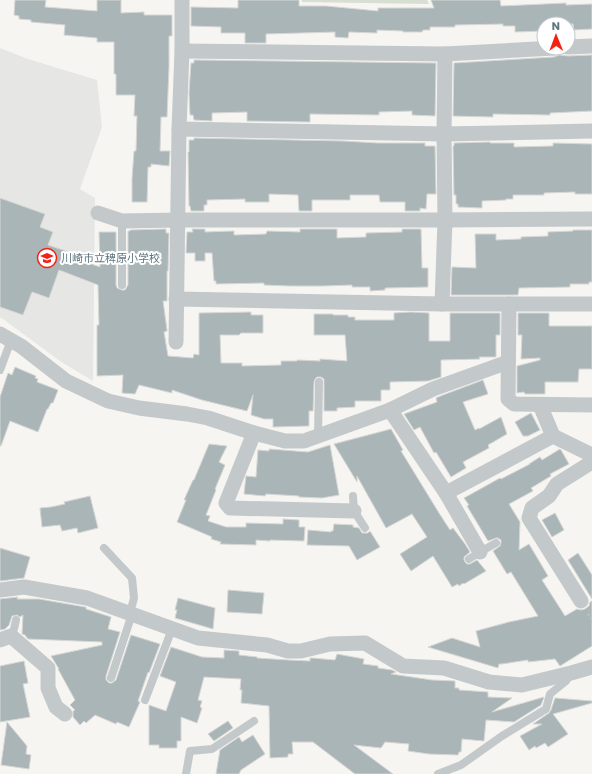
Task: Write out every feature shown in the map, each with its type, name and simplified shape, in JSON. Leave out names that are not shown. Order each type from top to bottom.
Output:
[{"type":"street","points":[[176,342],[182,0]]},
{"type":"street","points":[[576,47],[592,46]]},
{"type":"street","points":[[182,51],[445,54],[536,49]]},
{"type":"street","points":[[442,304],[445,220],[445,54]]},
{"type":"street","points":[[179,129],[444,134],[592,131]]},
{"type":"street","points":[[98,213],[122,221],[592,219]]},
{"type":"street","points":[[176,299],[442,304],[592,304]]},
{"type":"street","points":[[509,304],[508,399],[514,404],[592,405]]},
{"type":"street","points":[[5,337],[21,346],[66,381],[108,401],[139,408],[208,418],[254,433],[285,441],[304,441],[390,410],[434,389],[508,362]]},
{"type":"street","points":[[540,405],[553,436],[592,455]]},
{"type":"street","points":[[390,410],[446,493],[475,556]]},
{"type":"street","points":[[254,433],[226,504],[230,508],[354,511]]},
{"type":"street","points":[[446,493],[553,436]]},
{"type":"street","points":[[583,605],[529,518],[532,508],[549,496],[557,484],[592,462]]},
{"type":"street","points":[[0,590],[24,587],[87,598],[198,638],[267,645],[288,652],[301,652],[330,644],[365,643],[403,666],[444,668],[489,682],[522,685],[592,667]]},
{"type":"street","points":[[5,638],[48,668],[48,688],[56,707],[65,714]]},
{"type":"lane","points":[[122,221],[122,285]]},
{"type":"lane","points":[[0,370],[5,337]]},
{"type":"lane","points":[[318,436],[319,382]]},
{"type":"lane","points":[[353,496],[354,511],[365,528]]},
{"type":"lane","points":[[475,556],[496,543]]},
{"type":"lane","points":[[104,548],[132,578],[134,598],[131,614],[111,678]]},
{"type":"lane","points":[[5,638],[14,629],[16,620]]},
{"type":"lane","points":[[145,700],[172,629]]},
{"type":"lane","points":[[438,774],[461,765],[502,736],[546,709],[550,694],[566,681],[571,673]]},
{"type":"lane","points":[[186,774],[190,751],[212,749],[254,721]]},
{"type":"shaded area","points":[[302,0],[427,0],[429,4],[302,2]]},
{"type":"shaded area","name":"川崎市立稗原小学校","points":[[0,48],[28,59],[97,80],[102,127],[80,189],[95,198],[93,381],[60,361],[0,318]]},
{"type":"building","points":[[15,0],[46,0],[45,7],[97,11],[97,0],[121,0],[121,13],[144,12],[144,15],[172,15],[172,36],[169,36],[167,117],[161,117],[160,151],[170,151],[169,166],[151,164],[151,167],[148,167],[147,202],[132,202],[132,179],[134,151],[136,151],[137,116],[134,116],[135,95],[116,95],[116,74],[114,74],[114,42],[97,42],[97,38],[64,35],[65,25],[31,22],[31,20],[19,19],[19,16],[14,15]]},
{"type":"building","points":[[238,0],[299,0],[299,6],[326,6],[378,11],[378,8],[434,8],[431,0],[500,0],[501,6],[566,3],[566,5],[592,4],[592,29],[576,30],[576,16],[536,16],[536,31],[515,32],[515,26],[503,26],[503,24],[455,25],[455,27],[430,27],[430,30],[423,30],[422,32],[377,30],[377,33],[349,32],[348,38],[335,37],[335,32],[266,34],[266,43],[245,43],[245,33],[221,33],[221,27],[191,26],[191,7],[238,8]]},
{"type":"building","points":[[592,55],[592,111],[550,113],[550,115],[493,114],[493,117],[453,116],[454,63]]},
{"type":"building","points":[[194,60],[436,63],[435,116],[412,115],[412,111],[379,112],[379,115],[310,114],[310,122],[247,121],[247,112],[212,113],[212,121],[194,120],[193,115],[190,115],[189,93],[191,63],[194,63]]},
{"type":"building","points":[[194,138],[425,143],[425,146],[435,146],[436,194],[427,194],[426,209],[420,208],[420,211],[405,211],[405,202],[380,202],[379,195],[350,195],[350,200],[312,200],[312,211],[299,211],[298,195],[269,194],[269,202],[245,202],[245,199],[207,200],[207,205],[204,205],[204,211],[191,211],[189,206],[188,152],[189,140],[194,140]]},
{"type":"building","points":[[454,143],[514,143],[514,147],[553,146],[553,143],[592,144],[592,194],[575,194],[575,192],[544,193],[544,195],[513,195],[513,199],[482,201],[482,208],[458,207],[458,204],[456,204],[456,195],[454,195]]},
{"type":"building","points":[[0,198],[45,214],[40,227],[53,232],[48,245],[66,251],[65,255],[100,267],[99,232],[116,232],[116,285],[117,288],[122,290],[125,290],[128,285],[128,231],[166,229],[166,233],[169,233],[167,301],[163,301],[167,330],[164,332],[168,356],[193,358],[194,354],[199,355],[199,313],[251,312],[251,315],[263,315],[263,333],[220,335],[221,363],[242,363],[242,366],[281,365],[281,361],[297,360],[320,361],[320,359],[347,361],[345,335],[314,335],[314,314],[348,315],[348,317],[355,317],[355,320],[394,320],[394,313],[411,312],[429,313],[429,341],[450,341],[450,313],[500,313],[500,335],[496,335],[496,357],[441,360],[441,377],[428,381],[390,382],[390,390],[381,390],[381,401],[355,401],[355,407],[337,408],[337,411],[324,411],[324,379],[317,377],[314,382],[313,411],[309,411],[309,426],[273,427],[273,419],[264,419],[251,415],[253,395],[247,411],[202,400],[172,390],[172,393],[139,385],[135,394],[122,393],[123,375],[97,376],[97,325],[99,325],[98,285],[59,270],[49,298],[32,292],[23,315],[0,307]]},
{"type":"building","points":[[192,229],[205,229],[205,232],[234,231],[234,235],[266,234],[267,231],[300,232],[300,229],[337,229],[337,238],[366,237],[366,233],[402,232],[402,229],[421,229],[422,268],[428,268],[428,287],[385,288],[385,290],[370,291],[370,287],[352,287],[352,285],[290,286],[264,285],[264,283],[216,284],[216,281],[214,281],[212,253],[205,253],[205,261],[195,261],[195,253],[186,253],[187,232],[193,232]]},
{"type":"building","points":[[592,230],[592,282],[589,282],[589,284],[570,284],[570,287],[519,288],[518,295],[451,295],[452,267],[476,268],[475,234],[496,234],[496,240],[521,239],[521,237],[548,236],[548,232]]},
{"type":"building","points":[[518,313],[549,313],[549,326],[592,326],[592,369],[579,369],[578,382],[545,382],[545,394],[525,394],[524,392],[517,393],[517,366],[540,360],[540,358],[521,359],[522,335],[518,335]]},
{"type":"building","points":[[15,367],[36,376],[35,378],[38,379],[37,382],[58,390],[53,403],[51,403],[47,409],[38,432],[10,421],[0,446],[0,397],[8,373],[12,375]]},
{"type":"building","points":[[483,380],[488,394],[463,402],[475,430],[501,417],[507,434],[488,445],[489,448],[463,462],[466,468],[451,477],[436,452],[434,453],[420,427],[414,430],[404,414],[437,402],[436,398]]},
{"type":"building","points":[[531,413],[540,430],[528,436],[523,436],[515,422]]},
{"type":"building","points":[[391,429],[403,450],[401,451],[439,513],[450,530],[453,528],[470,552],[464,557],[465,562],[470,564],[477,560],[486,571],[464,584],[463,583],[459,586],[458,584],[452,587],[433,556],[411,571],[400,554],[427,537],[412,514],[386,528],[357,476],[357,482],[334,444]]},
{"type":"building","points":[[209,444],[227,446],[219,462],[225,465],[206,515],[210,516],[208,521],[226,527],[246,527],[246,523],[283,524],[283,519],[299,520],[299,527],[305,527],[304,541],[256,540],[256,545],[220,544],[221,542],[211,539],[212,537],[177,522],[186,500],[184,500]]},
{"type":"building","points":[[330,445],[339,495],[322,498],[244,494],[246,476],[256,477],[258,450],[269,451],[269,449],[308,452]]},
{"type":"building","points":[[560,449],[569,464],[550,474],[551,476],[531,488],[533,491],[509,504],[520,522],[519,550],[529,544],[548,576],[542,580],[565,616],[577,609],[585,609],[592,601],[592,646],[560,666],[555,659],[528,662],[528,660],[499,664],[498,668],[428,647],[452,638],[480,647],[476,631],[538,616],[511,572],[507,574],[493,551],[500,546],[501,540],[496,538],[488,541],[467,506],[469,505],[464,498],[500,478],[501,479],[530,464],[540,457],[542,460]]},
{"type":"building","points":[[90,496],[98,528],[78,533],[77,528],[62,531],[60,525],[42,527],[40,508],[65,504],[64,502]]},
{"type":"building","points":[[555,513],[564,530],[552,537],[542,520]]},
{"type":"building","points":[[334,524],[353,525],[353,527],[359,528],[362,533],[368,533],[370,531],[380,547],[357,560],[349,546],[307,545],[308,530],[331,532],[333,531]]},
{"type":"building","points":[[0,548],[30,557],[24,578],[0,581]]},
{"type":"building","points":[[578,553],[592,575],[592,599],[568,560]]},
{"type":"building","points":[[228,590],[264,593],[262,614],[227,612]]},
{"type":"building","points":[[18,597],[17,599],[39,599],[86,607],[86,609],[111,617],[108,629],[120,632],[106,676],[106,680],[109,683],[116,680],[131,635],[160,644],[138,701],[140,702],[129,727],[117,722],[116,724],[95,715],[86,723],[84,721],[80,725],[73,717],[73,711],[75,710],[70,705],[75,700],[51,656],[102,645],[102,642],[28,639],[22,634],[23,615],[20,617],[17,615],[12,616],[9,625],[5,629],[0,630],[0,599]]},
{"type":"building","points":[[178,598],[215,608],[213,629],[175,618]]},
{"type":"building","points":[[171,647],[202,657],[224,658],[224,650],[239,651],[239,655],[257,658],[288,660],[310,661],[310,658],[312,658],[335,660],[337,654],[364,659],[363,664],[378,666],[378,668],[396,672],[391,674],[432,680],[455,681],[455,688],[459,688],[459,690],[488,692],[488,697],[512,698],[492,712],[544,697],[541,705],[514,722],[486,720],[484,741],[462,739],[461,752],[459,752],[458,755],[429,754],[408,751],[409,744],[385,742],[381,748],[354,745],[393,774],[355,774],[313,742],[292,742],[293,754],[288,754],[288,757],[270,758],[269,706],[241,703],[241,679],[204,677],[198,700],[202,701],[200,707],[202,708],[197,723],[181,717],[181,741],[177,741],[177,748],[159,748],[159,745],[149,745],[149,705],[166,711],[176,682],[160,676]]},
{"type":"building","points":[[24,661],[28,683],[23,684],[30,717],[0,722],[0,666]]},
{"type":"building","points":[[555,698],[592,701],[592,703],[553,714],[568,734],[548,747],[545,743],[536,748],[535,746],[529,750],[520,736],[542,724],[533,724],[549,713]]},
{"type":"building","points":[[228,721],[233,728],[214,741],[208,734]]},
{"type":"building","points":[[7,722],[27,746],[26,754],[31,755],[29,769],[1,765]]},
{"type":"building","points":[[253,735],[265,754],[241,770],[239,774],[216,774],[220,750],[239,737],[242,742]]},
{"type":"place","name":"川崎市立稗原小学校","points":[[47,258]]}]
